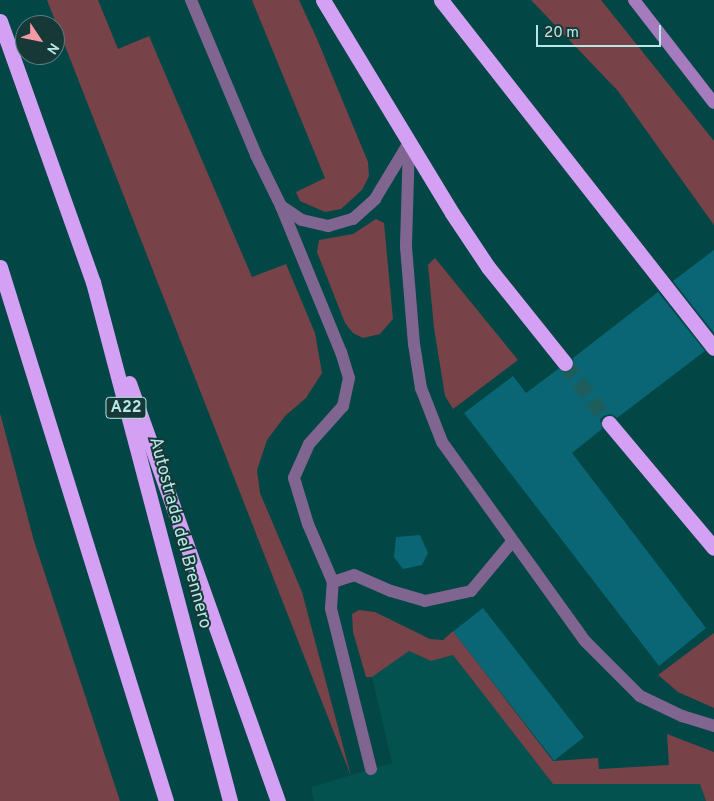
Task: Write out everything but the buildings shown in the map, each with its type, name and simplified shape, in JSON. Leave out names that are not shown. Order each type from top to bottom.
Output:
[{"type":"highway","points":[[323,0],[409,144],[488,267],[565,364]]},
{"type":"highway","points":[[441,0],[714,348]]},
{"type":"highway","name":"Autostrada del Brennero","points":[[0,21],[93,282],[230,801]]},
{"type":"highway","points":[[0,267],[166,801]]},
{"type":"highway","points":[[93,282],[278,801]]},
{"type":"highway","points":[[609,423],[714,548]]},
{"type":"main road","points":[[634,0],[714,103]]},
{"type":"lane","points":[[191,0],[256,155],[281,206],[341,352],[349,378],[343,406],[309,444],[294,478],[308,524],[333,582],[330,608],[371,770]]},
{"type":"lane","points":[[281,206],[302,220],[328,226],[353,219],[375,199],[409,144]]},
{"type":"lane","points":[[409,144],[406,247],[414,344],[421,388],[442,442],[512,542],[585,641],[640,696],[682,716],[714,726]]},
{"type":"lane","points":[[333,582],[354,575],[391,592],[425,601],[471,591],[512,542]]},
{"type":"shaded area","points":[[47,0],[98,0],[118,49],[149,36],[252,277],[286,264],[315,333],[322,373],[306,398],[285,416],[267,440],[257,470],[260,493],[302,592],[351,776],[65,46],[65,15],[53,15]]},
{"type":"shaded area","points":[[252,0],[299,0],[317,39],[368,162],[369,176],[362,190],[341,209],[325,212],[300,201],[296,192],[325,178]]},
{"type":"shaded area","points":[[531,0],[601,0],[714,141],[714,225],[618,91]]},
{"type":"shaded area","points":[[376,219],[384,223],[393,319],[380,334],[363,338],[353,333],[345,323],[317,252],[319,240],[353,234]]},
{"type":"shaded area","points":[[435,258],[518,360],[453,409],[445,396],[434,328],[428,265]]},
{"type":"shaded area","points":[[0,413],[34,541],[120,801],[0,801]]},
{"type":"shaded area","points":[[359,610],[375,612],[430,639],[443,640],[453,631],[553,761],[598,758],[599,769],[669,765],[667,734],[714,752],[714,801],[706,801],[700,784],[553,784],[453,655],[431,661],[409,651],[372,677],[366,677],[353,632],[352,614]]},
{"type":"shaded area","points":[[714,633],[714,708],[678,692],[658,675]]},
{"type":"shaded area","points":[[409,651],[431,661],[453,655],[553,784],[700,784],[706,801],[314,801],[311,787],[392,763],[372,677]]},
{"type":"tunnel","points":[[565,363],[609,423]]}]
